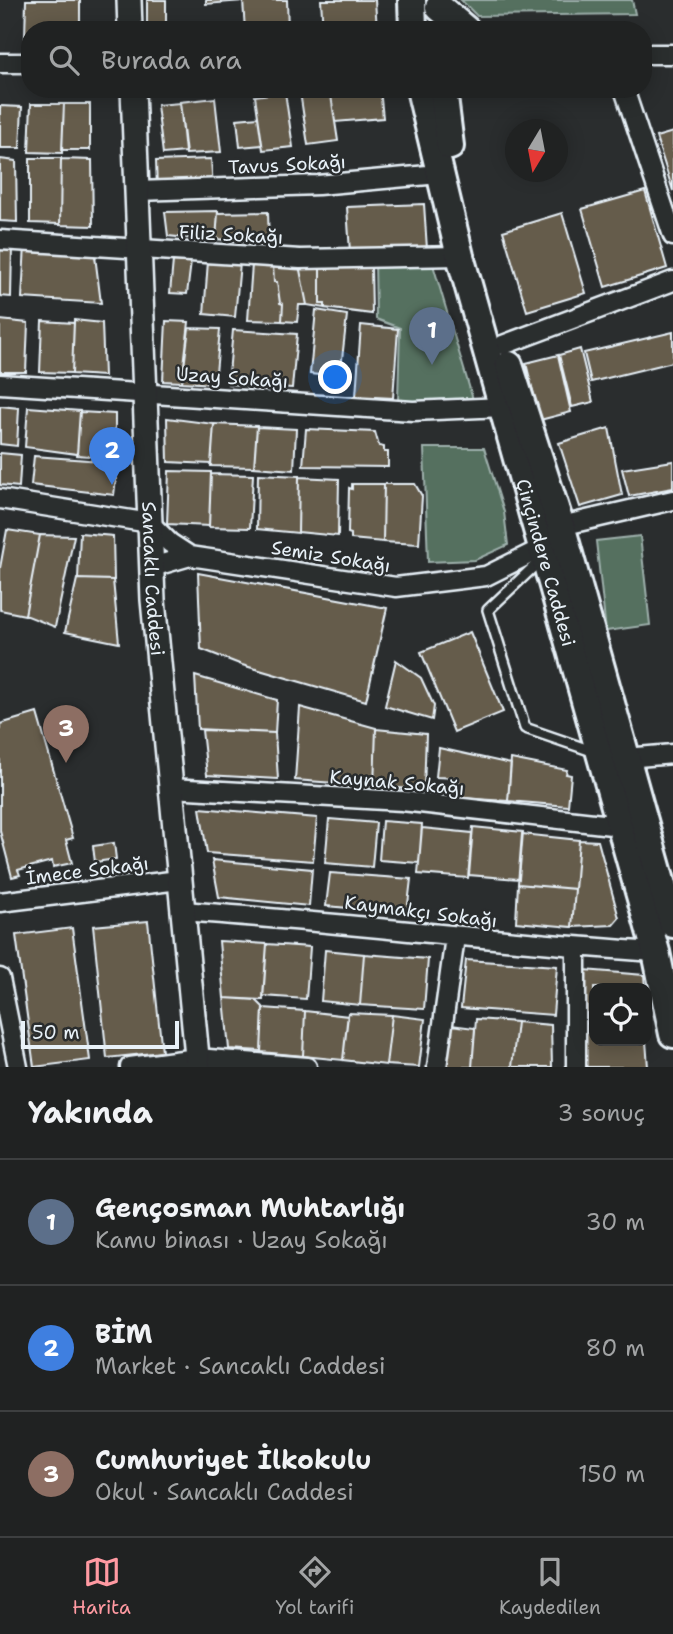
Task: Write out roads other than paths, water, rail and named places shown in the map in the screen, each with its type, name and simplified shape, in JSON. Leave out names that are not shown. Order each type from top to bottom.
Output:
[{"type":"main road","points":[[412,0],[413,21]]},
{"type":"main road","name":"Çinçindere Caddesi","points":[[422,98],[460,256],[620,826],[665,950],[673,1034]]},
{"type":"main road","name":"Çinçindere Caddesi","points":[[443,98],[444,122],[463,206],[503,345],[561,526],[673,924]]},
{"type":"main road","points":[[444,122],[458,98]]},
{"type":"street","points":[[129,0],[130,21]]},
{"type":"street","points":[[652,54],[673,54]]},
{"type":"street","points":[[0,63],[21,63]]},
{"type":"street","name":"Sancaklı Caddesi","points":[[133,98],[152,567],[181,911],[198,1062]]},
{"type":"street","points":[[627,98],[673,236]]},
{"type":"street","name":"Tavus Sokağı","points":[[137,191],[318,185],[439,174]]},
{"type":"street","name":"Filiz Sokağı","points":[[0,240],[300,259],[460,256]]},
{"type":"street","points":[[503,345],[673,281]]},
{"type":"street","name":"Uzay Sokağı","points":[[0,384],[413,411],[503,407]]},
{"type":"street","points":[[0,499],[150,523]]},
{"type":"street","points":[[561,526],[673,500]]},
{"type":"street","name":"Semiz Sokağı","points":[[150,523],[170,543],[190,556],[396,587],[486,576],[544,552]]},
{"type":"street","name":"Semiz Sokağı","points":[[152,567],[190,556]]},
{"type":"street","points":[[626,758],[673,754]]},
{"type":"street","name":"Kaynak Sokağı","points":[[170,788],[402,801],[620,826]]},
{"type":"street","name":"İmece Sokağı","points":[[0,902],[179,880]]},
{"type":"street","name":"Kaymakçı Sokağı","points":[[181,911],[320,921],[455,937],[576,947],[665,950]]},
{"type":"street","points":[[437,1067],[455,937]]},
{"type":"street","points":[[576,947],[576,1067]]},
{"type":"street","points":[[0,978],[18,1067]]},
{"type":"street","points":[[130,1067],[198,1062],[307,1067]]},
{"type":"lane","points":[[544,552],[488,610],[525,728],[600,753]]},
{"type":"place","name":"Gençosman Muhtarlığı","points":[[432,365]]},
{"type":"place","name":"BİM","points":[[112,485]]},
{"type":"place","name":"Cumhuriyet İlkokulu","points":[[66,763]]}]
